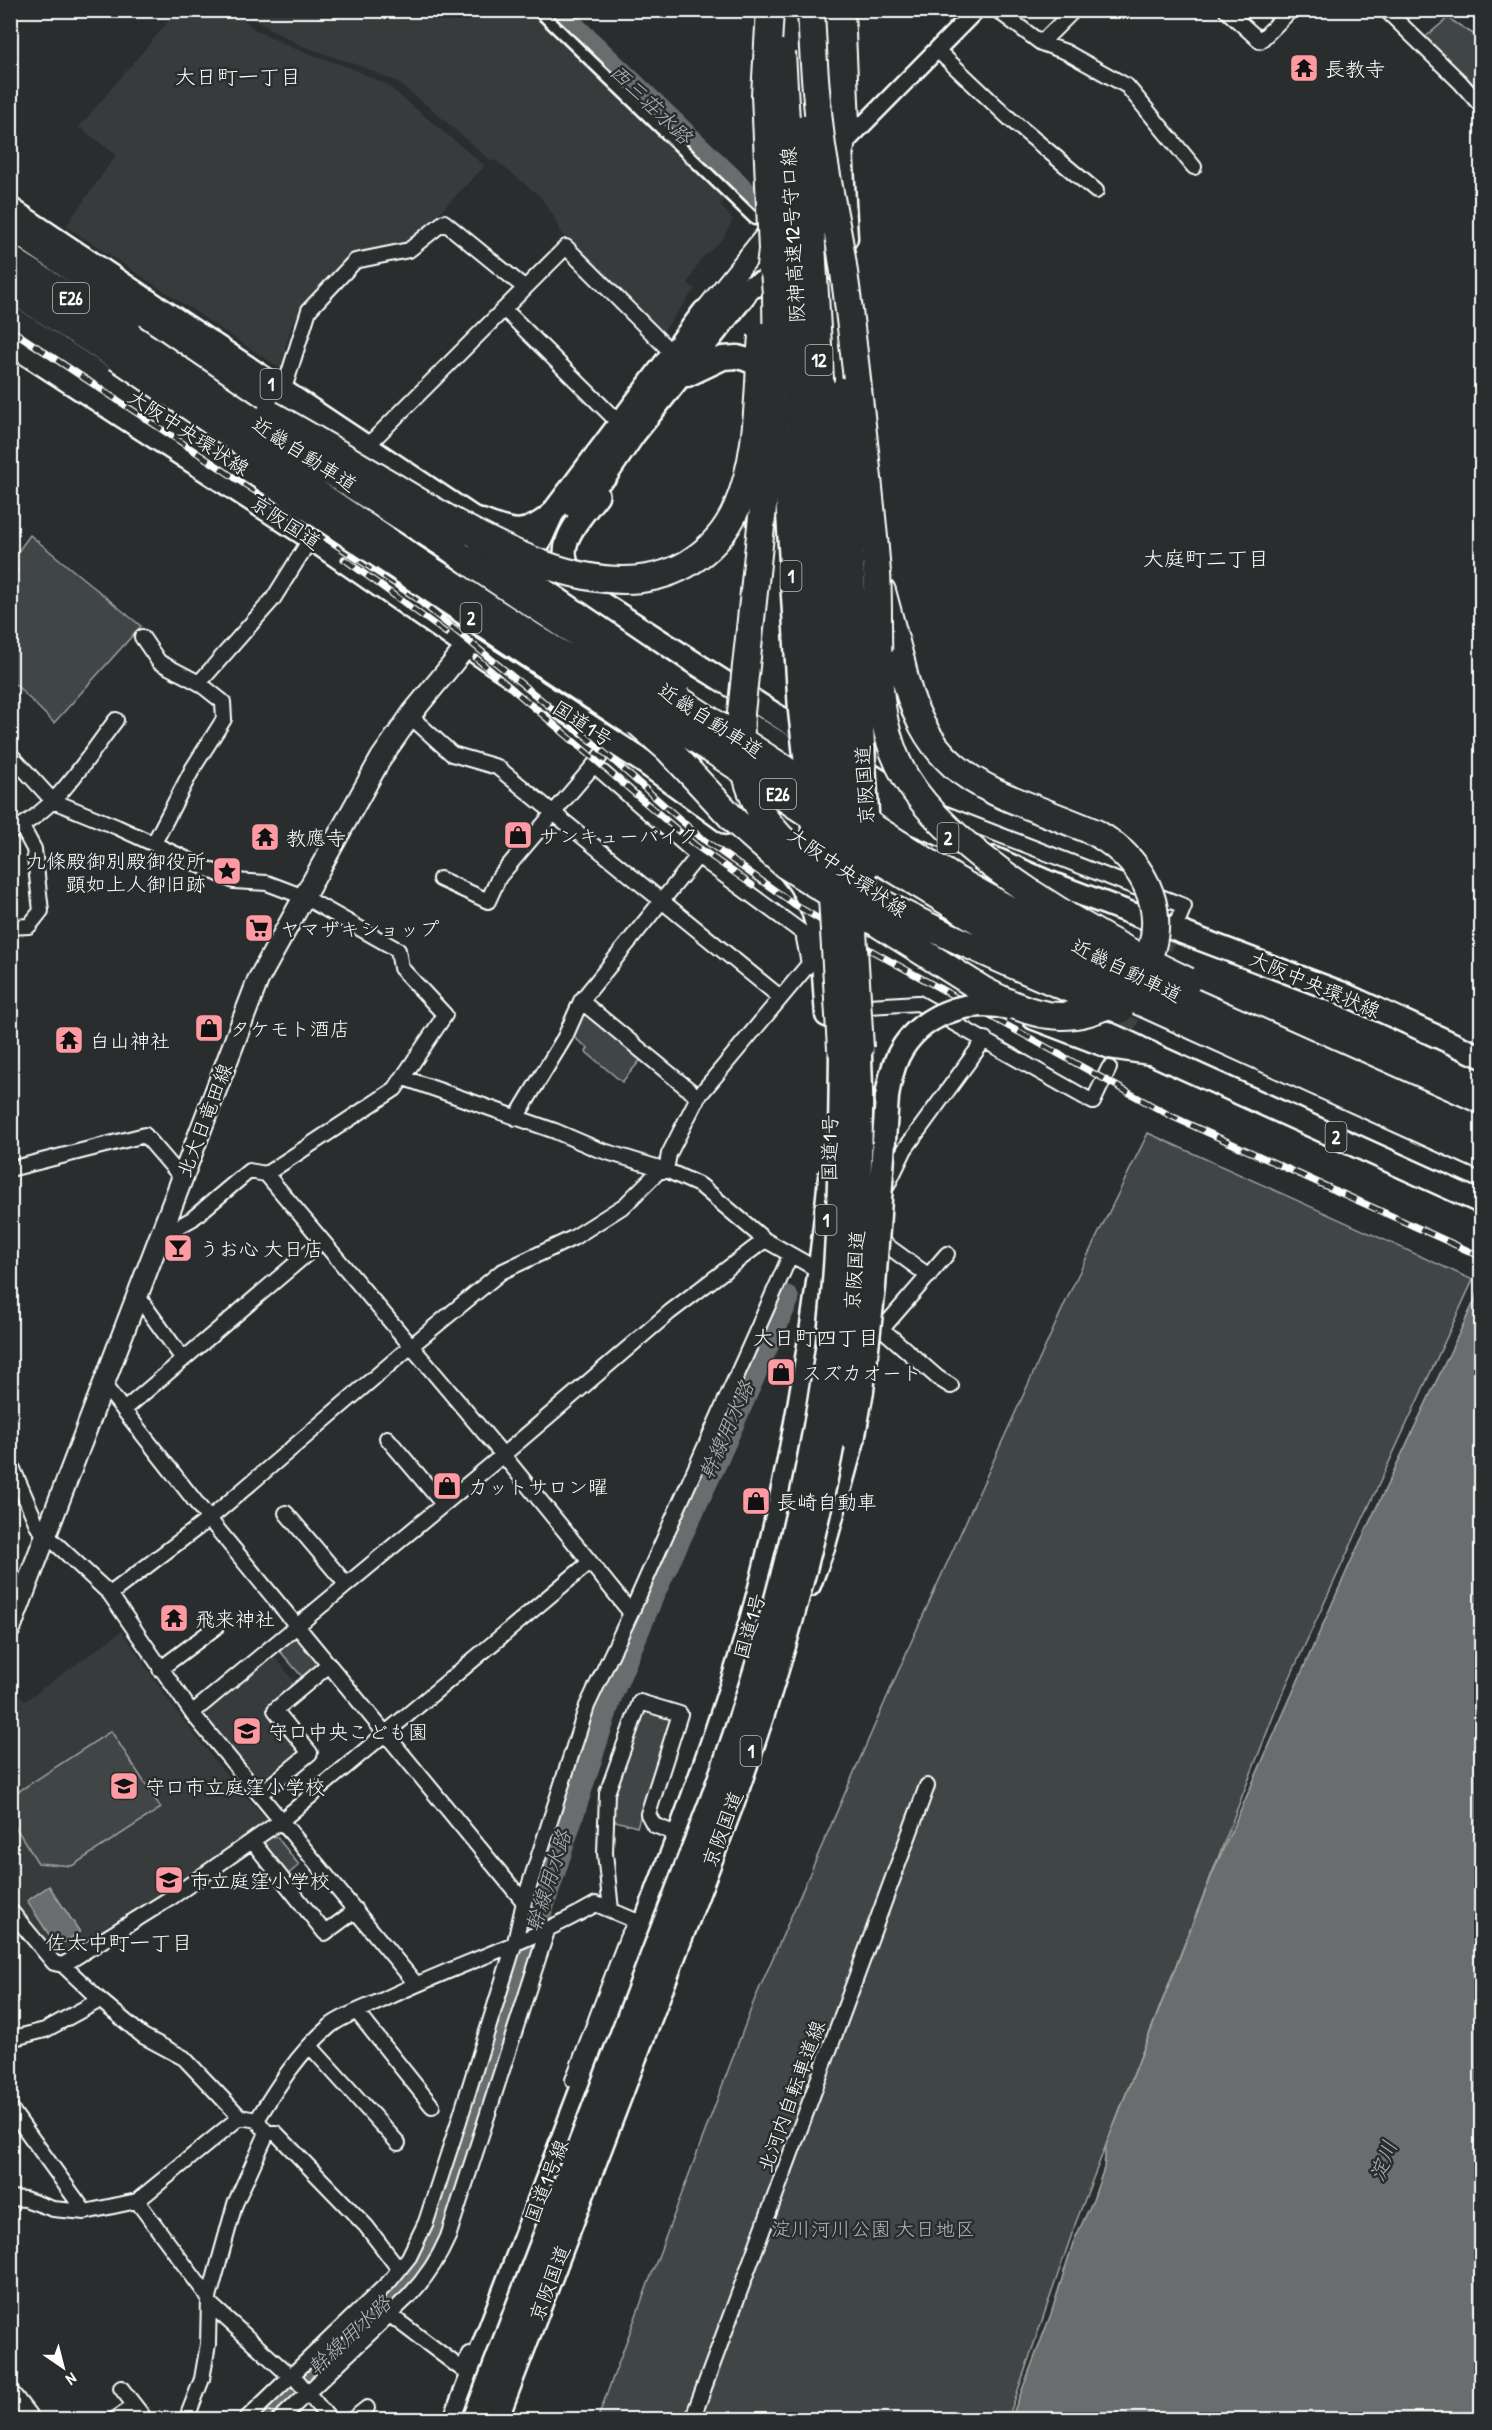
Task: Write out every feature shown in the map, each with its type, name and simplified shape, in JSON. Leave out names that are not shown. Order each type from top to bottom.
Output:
[{"type":"highway","points":[[770,10],[768,61],[780,160]]},
{"type":"highway","points":[[770,10],[765,95],[777,377],[742,688],[740,734],[747,778],[752,793],[769,824],[791,848],[816,866],[911,918],[1024,970],[1199,1044],[1352,1100]]},
{"type":"highway","name":"阪神高速12号守口線","points":[[783,10],[787,155],[830,709]]},
{"type":"highway","name":"阪神高速12号守口線","points":[[802,10],[830,709]]},
{"type":"highway","points":[[811,10],[822,146],[848,308],[877,573],[879,675],[882,705],[891,743],[904,774],[950,831],[1056,908],[1172,974],[1455,1108],[1482,1125]]},
{"type":"highway","points":[[828,22],[833,134],[841,147]]},
{"type":"highway","name":"1","points":[[838,329],[847,218],[841,147]]},
{"type":"highway","name":"1","points":[[10,209],[68,258],[278,400],[366,447],[532,558]]},
{"type":"highway","points":[[131,337],[301,431],[433,510],[521,554],[584,575],[623,579],[650,577],[681,567],[710,546],[727,527],[744,491],[754,434],[762,332],[772,250]]},
{"type":"highway","name":"近畿自動車道","points":[[10,259],[131,337],[291,446],[955,879],[1086,952],[1482,1131]]},
{"type":"highway","name":"京阪国道","points":[[10,343],[40,350],[198,451],[311,538],[467,646],[532,558],[552,514],[704,312],[751,287],[782,276],[800,275],[812,279],[829,296],[838,329],[867,812],[830,1326],[806,1475],[783,1578],[740,1723],[474,2420]]},
{"type":"highway","name":"京阪国道","points":[[532,558],[544,550],[592,486],[606,475],[633,435],[751,287]]},
{"type":"highway","name":"近畿自動車道","points":[[10,288],[264,456],[367,528],[558,653],[598,675],[874,857],[992,929],[1136,1000],[1352,1100],[1482,1157]]},
{"type":"highway","name":"1","points":[[678,380],[710,363],[723,358],[737,357],[759,364],[776,384],[780,398],[800,711],[813,830],[850,1049]]},
{"type":"highway","points":[[469,516],[501,528],[521,531],[539,524],[552,514]]},
{"type":"highway","points":[[558,653],[590,686],[655,736],[736,822],[800,877],[1006,1002],[1047,1016],[1076,1016],[1103,1007],[1122,995],[1137,981],[1153,945],[1156,916],[1143,876],[1110,841],[1078,825],[1025,807],[992,792],[967,777],[938,750],[927,735],[912,706],[877,573]]},
{"type":"highway","name":"国道1号","points":[[467,646],[647,764],[773,857],[802,885],[813,905],[819,926],[831,1051],[830,1174],[824,1235],[793,1437],[762,1581],[726,1702],[670,1861],[637,1932]]},
{"type":"highway","name":"12","points":[[830,709],[838,817]]},
{"type":"highway","points":[[647,764],[890,915],[986,967]]},
{"type":"highway","name":"1","points":[[838,817],[850,1049]]},
{"type":"highway","name":"1","points":[[783,1651],[824,1545],[853,1440],[868,1345],[887,1097],[898,1056],[908,1041],[934,1018],[959,1007],[993,1004],[1014,998],[1110,1047],[1150,1053]]},
{"type":"highway","name":"京阪国道","points":[[496,2420],[731,1808],[783,1651],[823,1490],[839,1409],[850,1327],[860,1173],[850,1049]]},
{"type":"highway","name":"国道1号線","points":[[455,2420],[637,1932]]},
{"type":"main road","points":[[776,10],[780,160],[784,213]]},
{"type":"main road","points":[[751,287],[807,215],[841,147],[849,124],[844,10]]},
{"type":"main road","points":[[704,312],[841,147]]},
{"type":"main road","points":[[784,213],[796,218],[807,215]]},
{"type":"main road","points":[[13,227],[88,282]]},
{"type":"main road","name":"大阪中央環状線","points":[[13,227],[68,258],[88,282],[278,400],[680,682],[902,818],[1046,881],[1342,993],[1482,1057]]},
{"type":"main road","points":[[10,297],[127,398]]},
{"type":"main road","points":[[10,316],[40,350],[127,398]]},
{"type":"main road","name":"大阪中央環状線","points":[[127,398],[198,451],[239,464],[702,772],[986,967],[1014,998]]},
{"type":"main road","points":[[606,475],[599,493],[567,540],[565,557],[571,573],[617,614]]},
{"type":"main road","points":[[532,558],[911,801],[1046,881]]},
{"type":"main road","points":[[502,600],[923,871],[946,889],[966,912],[1014,998]]},
{"type":"main road","name":"北大日竜田線","points":[[10,1629],[254,990],[381,758],[410,716],[467,646]]},
{"type":"main road","name":"2","points":[[1150,1053],[1482,1203]]},
{"type":"street","points":[[538,10],[754,219]]},
{"type":"street","points":[[841,147],[976,10]]},
{"type":"street","points":[[997,10],[1041,43],[1066,52],[1127,86],[1194,167]]},
{"type":"street","points":[[1041,43],[1074,10]]},
{"type":"street","points":[[1226,10],[1260,41],[1291,10]]},
{"type":"street","points":[[1386,10],[1460,82],[1482,107]]},
{"type":"street","points":[[938,50],[1010,119],[1096,191]]},
{"type":"street","points":[[278,400],[309,310],[356,261],[410,250],[444,222],[525,288]]},
{"type":"street","points":[[366,447],[566,248],[673,354]]},
{"type":"street","points":[[505,310],[620,424]]},
{"type":"street","points":[[200,683],[273,599],[311,538]]},
{"type":"street","points":[[142,637],[159,662],[200,683],[223,702],[224,718],[193,768],[154,843]]},
{"type":"street","points":[[410,716],[452,754],[496,767],[780,997]]},
{"type":"street","points":[[10,927],[29,926],[41,911],[34,849],[16,829],[53,801],[116,720]]},
{"type":"street","points":[[440,879],[488,901],[499,877],[594,765],[611,741]]},
{"type":"street","points":[[10,754],[53,801],[154,843],[234,881],[267,883],[304,897],[398,950],[401,968],[445,1015],[395,1089],[266,1174]]},
{"type":"street","points":[[594,765],[698,856],[803,933],[809,963],[698,1097],[669,1154],[666,1170]]},
{"type":"street","points":[[911,801],[1181,912]]},
{"type":"street","points":[[516,1118],[565,1037],[580,1001],[698,856]]},
{"type":"street","points":[[580,1001],[698,1097]]},
{"type":"street","points":[[827,1009],[918,1003],[1094,1102],[1109,1068]]},
{"type":"street","points":[[404,1078],[597,1149],[666,1170],[701,1186],[765,1240],[790,1256],[818,1270],[846,1272],[853,1269],[860,1261],[872,1235],[885,1191],[905,1149],[985,1039]]},
{"type":"street","points":[[10,1170],[145,1135],[182,1178]]},
{"type":"street","points":[[110,1594],[209,1519],[501,1272],[581,1233],[625,1205],[658,1172],[666,1170]]},
{"type":"street","points":[[158,1238],[192,1219],[249,1171],[266,1174],[503,1455],[631,1613]]},
{"type":"street","points":[[872,1235],[929,1276]]},
{"type":"street","points":[[192,1713],[503,1455],[670,1312],[765,1240]]},
{"type":"street","points":[[124,1410],[322,1241]]},
{"type":"street","points":[[882,1329],[947,1254]]},
{"type":"street","points":[[244,2420],[389,2282],[409,2257],[426,2222],[517,1941],[524,1902],[587,1706],[631,1613],[790,1256]]},
{"type":"street","points":[[853,1269],[867,1310],[882,1329],[938,1378],[951,1386]]},
{"type":"street","points":[[137,1295],[183,1359]]},
{"type":"street","points":[[104,1385],[209,1519],[524,1902]]},
{"type":"street","points":[[387,1438],[443,1504]]},
{"type":"street","points":[[10,1462],[34,1521],[110,1594],[192,1713],[416,1984]]},
{"type":"street","points":[[286,1513],[346,1584]]},
{"type":"street","points":[[63,1965],[172,1897],[282,1820],[590,1562]]},
{"type":"street","points":[[160,1669],[216,1627]]},
{"type":"street","points":[[260,1794],[310,1753],[275,1710],[329,1665]]},
{"type":"street","points":[[611,1910],[605,1853],[607,1793],[640,1702],[680,1714],[648,1814],[654,1825],[679,1836]]},
{"type":"street","name":"北河内自転車道線","points":[[692,2420],[927,1786]]},
{"type":"street","points":[[252,1841],[325,1933],[356,1910]]},
{"type":"street","points":[[256,2120],[275,2090],[310,2046],[331,2025],[357,2012],[416,1984],[563,1923],[596,1904],[611,1910],[637,1932],[627,1938],[445,2420]]},
{"type":"street","points":[[10,1910],[54,1963],[63,1965],[143,2036],[184,2058],[240,2117],[256,2120],[267,2133],[276,2133],[366,2226],[399,2269]]},
{"type":"street","points":[[279,2420],[307,2391],[390,2315],[426,2277],[448,2237],[546,1929]]},
{"type":"street","points":[[10,2039],[45,2030],[100,2000]]},
{"type":"street","points":[[357,2012],[432,2106]]},
{"type":"street","points":[[310,2046],[398,2144]]},
{"type":"street","points":[[10,2108],[85,2212]]},
{"type":"street","points":[[10,2198],[25,2199],[53,2209],[85,2212],[137,2201],[240,2117]]},
{"type":"street","points":[[189,2418],[202,2379],[208,2344],[209,2300],[235,2204],[267,2133]]},
{"type":"street","points":[[137,2201],[209,2300],[292,2376],[330,2420]]},
{"type":"street","points":[[390,2315],[463,2370]]},
{"type":"street","points":[[121,2388],[146,2420]]},
{"type":"street","points":[[10,2390],[33,2420]]},
{"type":"street","points":[[114,2420],[135,2406]]},
{"type":"street","points":[[352,2420],[367,2408]]},
{"type":"shaded area","points":[[177,11],[235,11],[254,29],[293,48],[353,69],[387,85],[484,165],[405,248],[353,258],[293,321],[285,348],[288,349],[284,371],[66,226],[116,155],[79,127]]},
{"type":"shaded area","points":[[245,11],[532,11],[727,198],[720,205],[733,220],[722,240],[700,260],[688,283],[695,289],[660,336],[560,232],[554,217],[540,196],[496,161],[491,161],[429,107],[393,79],[300,45],[254,20]]},
{"type":"shaded area","name":"守口市立庭窪小学校","points":[[122,1631],[171,1704],[220,1767],[266,1819],[265,1826],[80,1946],[68,1958],[63,1957],[11,1900],[11,1682],[25,1701]]},
{"type":"shaded area","points":[[268,1658],[277,1659],[297,1686],[270,1707],[303,1749],[301,1755],[266,1783],[259,1782],[208,1718],[209,1709]]},
{"type":"green space","points":[[1448,18],[1481,39],[1481,100],[1423,39]]},
{"type":"green space","points":[[30,535],[141,626],[54,723],[11,680],[11,580],[18,570],[11,561]]},
{"type":"green space","points":[[586,1009],[644,1056],[622,1082],[586,1052],[588,1048],[572,1036],[581,1010]]},
{"type":"green space","name":"淀川河川公園 大日地区","points":[[1148,1133],[1473,1280],[1280,1699],[1076,2222],[1008,2419],[597,2420],[754,2001],[912,1640],[1076,1279]]},
{"type":"green space","points":[[293,1638],[299,1639],[318,1662],[317,1668],[304,1679],[279,1650]]},
{"type":"green space","points":[[647,1709],[668,1715],[671,1720],[637,1827],[612,1820],[613,1794],[642,1711]]},
{"type":"green space","points":[[111,1731],[161,1808],[72,1866],[38,1863],[11,1820],[13,1795]]},
{"type":"green space","points":[[269,1837],[277,1837],[299,1865],[285,1877],[260,1844]]},
{"type":"water","name":"淀川","points":[[1481,1287],[1481,2419],[1011,2419],[1051,2314],[1073,2243],[1093,2200],[1104,2168],[1106,2145],[1213,1872],[1352,1559]]},
{"type":"water","points":[[49,1886],[80,1932],[57,1947],[27,1901]]},
{"type":"waterway","name":"西三荘水路","points":[[553,10],[748,198]]},
{"type":"waterway","name":"幹線用水路","points":[[257,2420],[395,2292],[418,2266],[433,2237],[610,1691],[651,1593],[714,1460],[785,1299]]},
{"type":"tunnel","points":[[1156,968],[1177,923]]},
{"type":"tunnel","points":[[1109,1068],[1141,999]]},
{"type":"railway","points":[[10,329],[412,595],[581,732],[700,837],[794,904],[874,952],[1171,1116],[1482,1257]]},
{"type":"railway","points":[[344,559],[446,633]]},
{"type":"railway","points":[[476,658],[695,845],[752,885]]},
{"type":"place","name":"長教寺","points":[[1304,68]]},
{"type":"place","name":"サンキューバイク","points":[[518,835]]},
{"type":"place","name":"教應寺","points":[[265,837]]},
{"type":"place","name":"九條殿御別殿御役所 顕如上人御旧跡","points":[[227,871]]},
{"type":"place","name":"ヤマザキショップ","points":[[259,928]]},
{"type":"place","name":"タケモト酒店","points":[[209,1028]]},
{"type":"place","name":"白山神社","points":[[69,1040]]},
{"type":"place","name":"うお心 大日店","points":[[178,1248]]},
{"type":"place","name":"スズカオート","points":[[781,1372]]},
{"type":"place","name":"カットサロン曜","points":[[447,1486]]},
{"type":"place","name":"長崎自動車","points":[[756,1501]]},
{"type":"place","name":"飛来神社","points":[[174,1618]]},
{"type":"place","name":"守口中央こども園","points":[[247,1731]]},
{"type":"place","name":"守口市立庭窪小学校","points":[[124,1786]]},
{"type":"place","name":"市立庭窪小学校","points":[[169,1880]]},
{"type":"district","name":"大日町一丁目","points":[[238,76]]},
{"type":"district","name":"大庭町二丁目","points":[[1206,558]]},
{"type":"district","name":"大日町四丁目","points":[[816,1337]]},
{"type":"district","name":"佐太中町一丁目","points":[[119,1942]]}]
